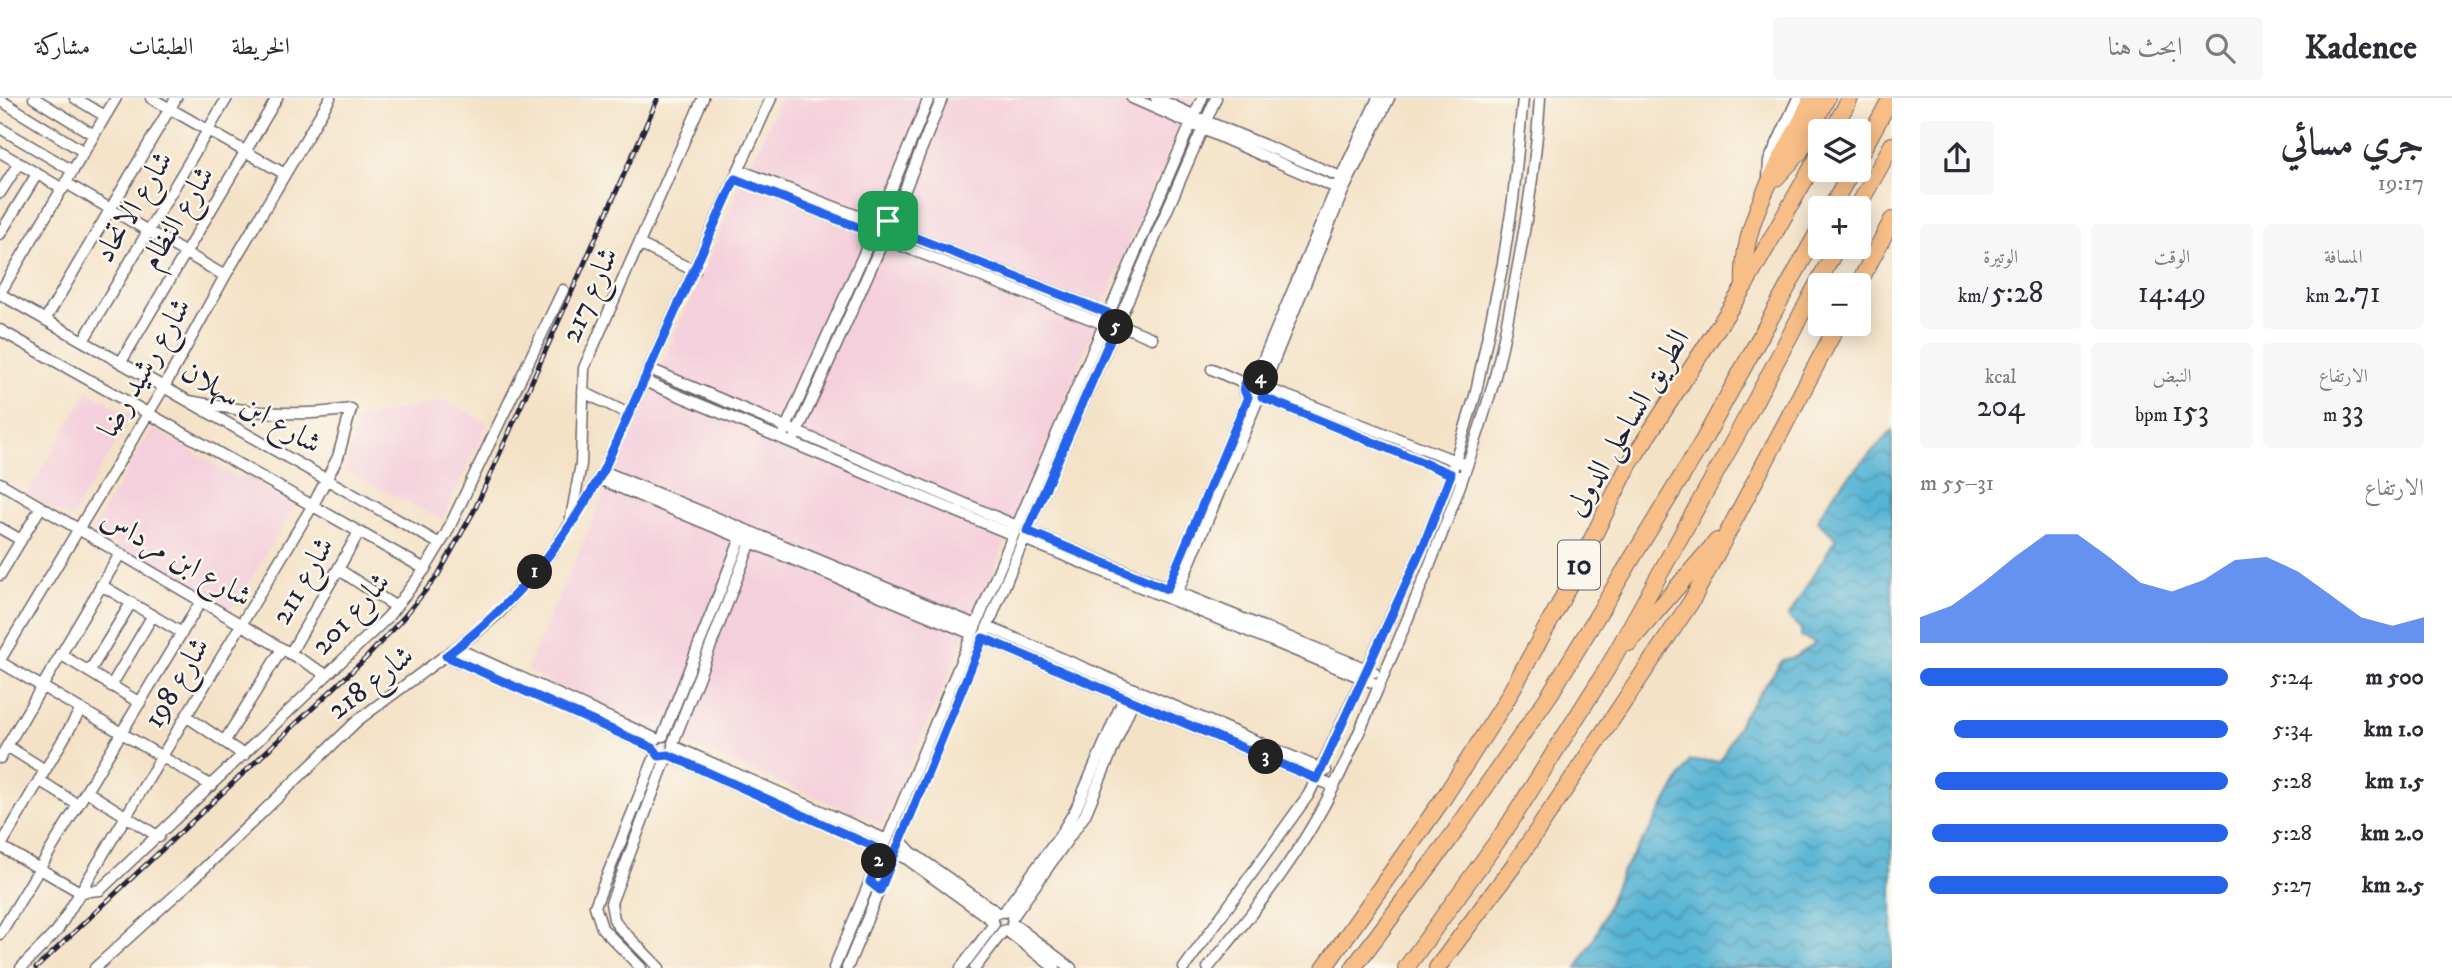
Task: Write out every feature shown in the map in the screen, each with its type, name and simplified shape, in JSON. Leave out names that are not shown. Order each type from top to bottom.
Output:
[{"type":"highway","points":[[1744,287],[1745,250],[1769,183],[1812,98]]},
{"type":"highway","points":[[1769,183],[1786,169],[1800,152],[1828,98]]},
{"type":"highway","points":[[1839,119],[1850,98]]},
{"type":"highway","points":[[1840,119],[1857,98]]},
{"type":"highway","points":[[1871,134],[1891,98]]},
{"type":"highway","points":[[1864,196],[1892,145]]},
{"type":"highway","name":"الطريق الساحلى الدولى","points":[[1324,968],[1485,736],[1541,639],[1630,463],[1744,287],[1808,174]]},
{"type":"highway","points":[[1865,273],[1892,220]]},
{"type":"highway","name":"10","points":[[1353,968],[1449,840],[1550,694],[1703,441],[1808,250]]},
{"type":"highway","points":[[1406,968],[1506,829],[1607,669],[1831,259]]},
{"type":"highway","points":[[1437,968],[1514,864],[1706,577],[1730,526],[1832,336]]},
{"type":"highway","points":[[1607,669],[1730,526]]},
{"type":"street","points":[[34,98],[94,135]]},
{"type":"street","points":[[75,98],[105,116]]},
{"type":"street","points":[[0,293],[116,98]]},
{"type":"street","points":[[152,98],[173,103],[208,130],[285,174]]},
{"type":"street","name":"شارع الاتحاد","points":[[83,341],[227,98]]},
{"type":"street","name":"شارع النظام","points":[[121,362],[277,98]]},
{"type":"street","name":"شارع رشيد رضا","points":[[0,661],[149,414],[225,275],[330,98]]},
{"type":"street","name":"شارع 217","points":[[569,524],[580,477],[584,368],[703,98]]},
{"type":"street","name":"شارع 218","points":[[95,968],[192,880],[350,727],[446,656],[517,595],[601,475],[771,98]]},
{"type":"street","points":[[795,438],[929,98]]},
{"type":"street","points":[[877,232],[892,226],[942,98]]},
{"type":"street","points":[[1132,98],[1192,120]]},
{"type":"street","points":[[1156,98],[1204,126],[1342,184]]},
{"type":"street","points":[[834,968],[980,631],[1106,318],[1202,98]]},
{"type":"street","points":[[1020,533],[1118,323],[1216,98]]},
{"type":"street","points":[[1172,591],[1259,390],[1378,98]]},
{"type":"street","points":[[1342,184],[1389,98]]},
{"type":"street","points":[[1208,968],[1243,925],[1297,848],[1317,818],[1336,781],[1381,681],[1456,476],[1455,461],[1475,396],[1513,200],[1523,98]]},
{"type":"street","points":[[1184,968],[1296,816],[1320,774],[1456,476],[1467,465],[1489,399],[1518,267],[1538,132],[1540,98]]},
{"type":"street","points":[[1769,183],[1769,161],[1798,98]]},
{"type":"street","points":[[0,100],[84,152]]},
{"type":"street","points":[[45,320],[173,103]]},
{"type":"street","points":[[0,128],[73,171]]},
{"type":"street","points":[[1520,130],[1538,132]]},
{"type":"street","points":[[0,152],[37,174],[112,209],[225,275]]},
{"type":"street","points":[[0,193],[19,163]]},
{"type":"street","points":[[0,234],[37,174]]},
{"type":"street","points":[[737,174],[877,232],[1106,318]]},
{"type":"street","points":[[783,433],[877,232],[892,226],[1152,338]]},
{"type":"street","points":[[639,244],[695,271]]},
{"type":"street","points":[[0,267],[12,274]]},
{"type":"street","name":"شارع 201","points":[[80,892],[93,892],[106,887],[396,607],[440,544],[563,290]]},
{"type":"street","name":"شارع ابن سهلان","points":[[0,293],[440,544]]},
{"type":"street","points":[[0,330],[425,569]]},
{"type":"street","points":[[650,369],[783,433]]},
{"type":"street","points":[[1212,369],[1245,384],[1250,378],[1259,390],[1456,476]]},
{"type":"street","points":[[644,381],[783,433],[1366,674]]},
{"type":"street","points":[[1259,390],[1467,465]]},
{"type":"street","points":[[583,392],[629,415]]},
{"type":"street","name":"شارع 198","points":[[20,968],[51,939],[313,505],[342,445],[351,409],[310,414],[269,414],[190,401]]},
{"type":"street","points":[[601,475],[1336,781]]},
{"type":"street","name":"شارع ابن مرداس","points":[[0,483],[327,675]]},
{"type":"street","points":[[0,574],[41,507]]},
{"type":"street","points":[[711,520],[746,540],[813,563]]},
{"type":"street","points":[[0,528],[21,540]]},
{"type":"street","name":"شارع 211","points":[[224,741],[286,651],[359,532]]},
{"type":"street","points":[[1020,533],[1172,591],[1381,681]]},
{"type":"street","points":[[641,968],[602,928],[595,906],[664,747],[746,540]]},
{"type":"street","points":[[0,758],[120,554]]},
{"type":"street","points":[[338,569],[396,607]]},
{"type":"street","points":[[101,585],[182,633]]},
{"type":"street","points":[[0,934],[201,601]]},
{"type":"street","points":[[89,672],[131,603]]},
{"type":"street","points":[[111,686],[153,615]]},
{"type":"street","points":[[980,631],[1128,699],[1320,774]]},
{"type":"street","points":[[847,968],[880,890],[888,848],[900,840],[980,631]]},
{"type":"street","points":[[456,648],[664,747],[888,848],[1071,968]]},
{"type":"street","points":[[60,654],[140,703]]},
{"type":"street","points":[[446,656],[664,747]]},
{"type":"street","points":[[0,661],[212,786]]},
{"type":"street","points":[[961,968],[1003,921],[1085,815],[1128,699]]},
{"type":"street","points":[[80,892],[0,846],[81,709]]},
{"type":"street","points":[[186,716],[244,755]]},
{"type":"street","points":[[7,746],[78,805]]},
{"type":"street","points":[[659,968],[618,926],[611,911],[611,903],[664,747]]},
{"type":"street","points":[[86,791],[159,836]]},
{"type":"street","points":[[900,840],[911,852],[1003,921],[1055,968]]},
{"type":"street","points":[[870,882],[880,890]]},
{"type":"street","points":[[975,968],[1003,921]]},
{"type":"shaded area","points":[[780,98],[1192,98],[1165,157],[1169,160],[1161,178],[1157,177],[973,620],[882,824],[603,710],[526,670]]},
{"type":"shaded area","points":[[88,391],[132,416],[71,519],[27,494]]},
{"type":"shaded area","points":[[445,400],[488,423],[442,520],[345,471],[357,420]]},
{"type":"shaded area","points":[[153,428],[241,480],[243,475],[295,506],[230,613],[91,531]]},
{"type":"water","points":[[1892,430],[1892,968],[1577,968],[1597,933],[1621,873],[1690,761],[1720,761],[1742,718],[1783,660],[1795,657],[1816,643],[1801,637],[1801,629],[1788,617],[1836,538],[1817,520],[1837,489]]},
{"type":"railway","points":[[36,968],[366,658],[438,575],[475,509],[658,98]]},
{"type":"route","points":[[735,179],[870,232],[875,221],[888,221],[893,229],[1108,313],[1105,318],[1117,324],[1027,531],[1167,589],[1248,397],[1245,384],[1252,377],[1261,379],[1266,384],[1262,397],[1451,474],[1424,544],[1317,779],[983,638],[880,890],[870,882],[883,851],[669,755],[659,756],[653,748],[446,656],[517,595],[552,551],[588,497],[603,471],[735,179]]}]
